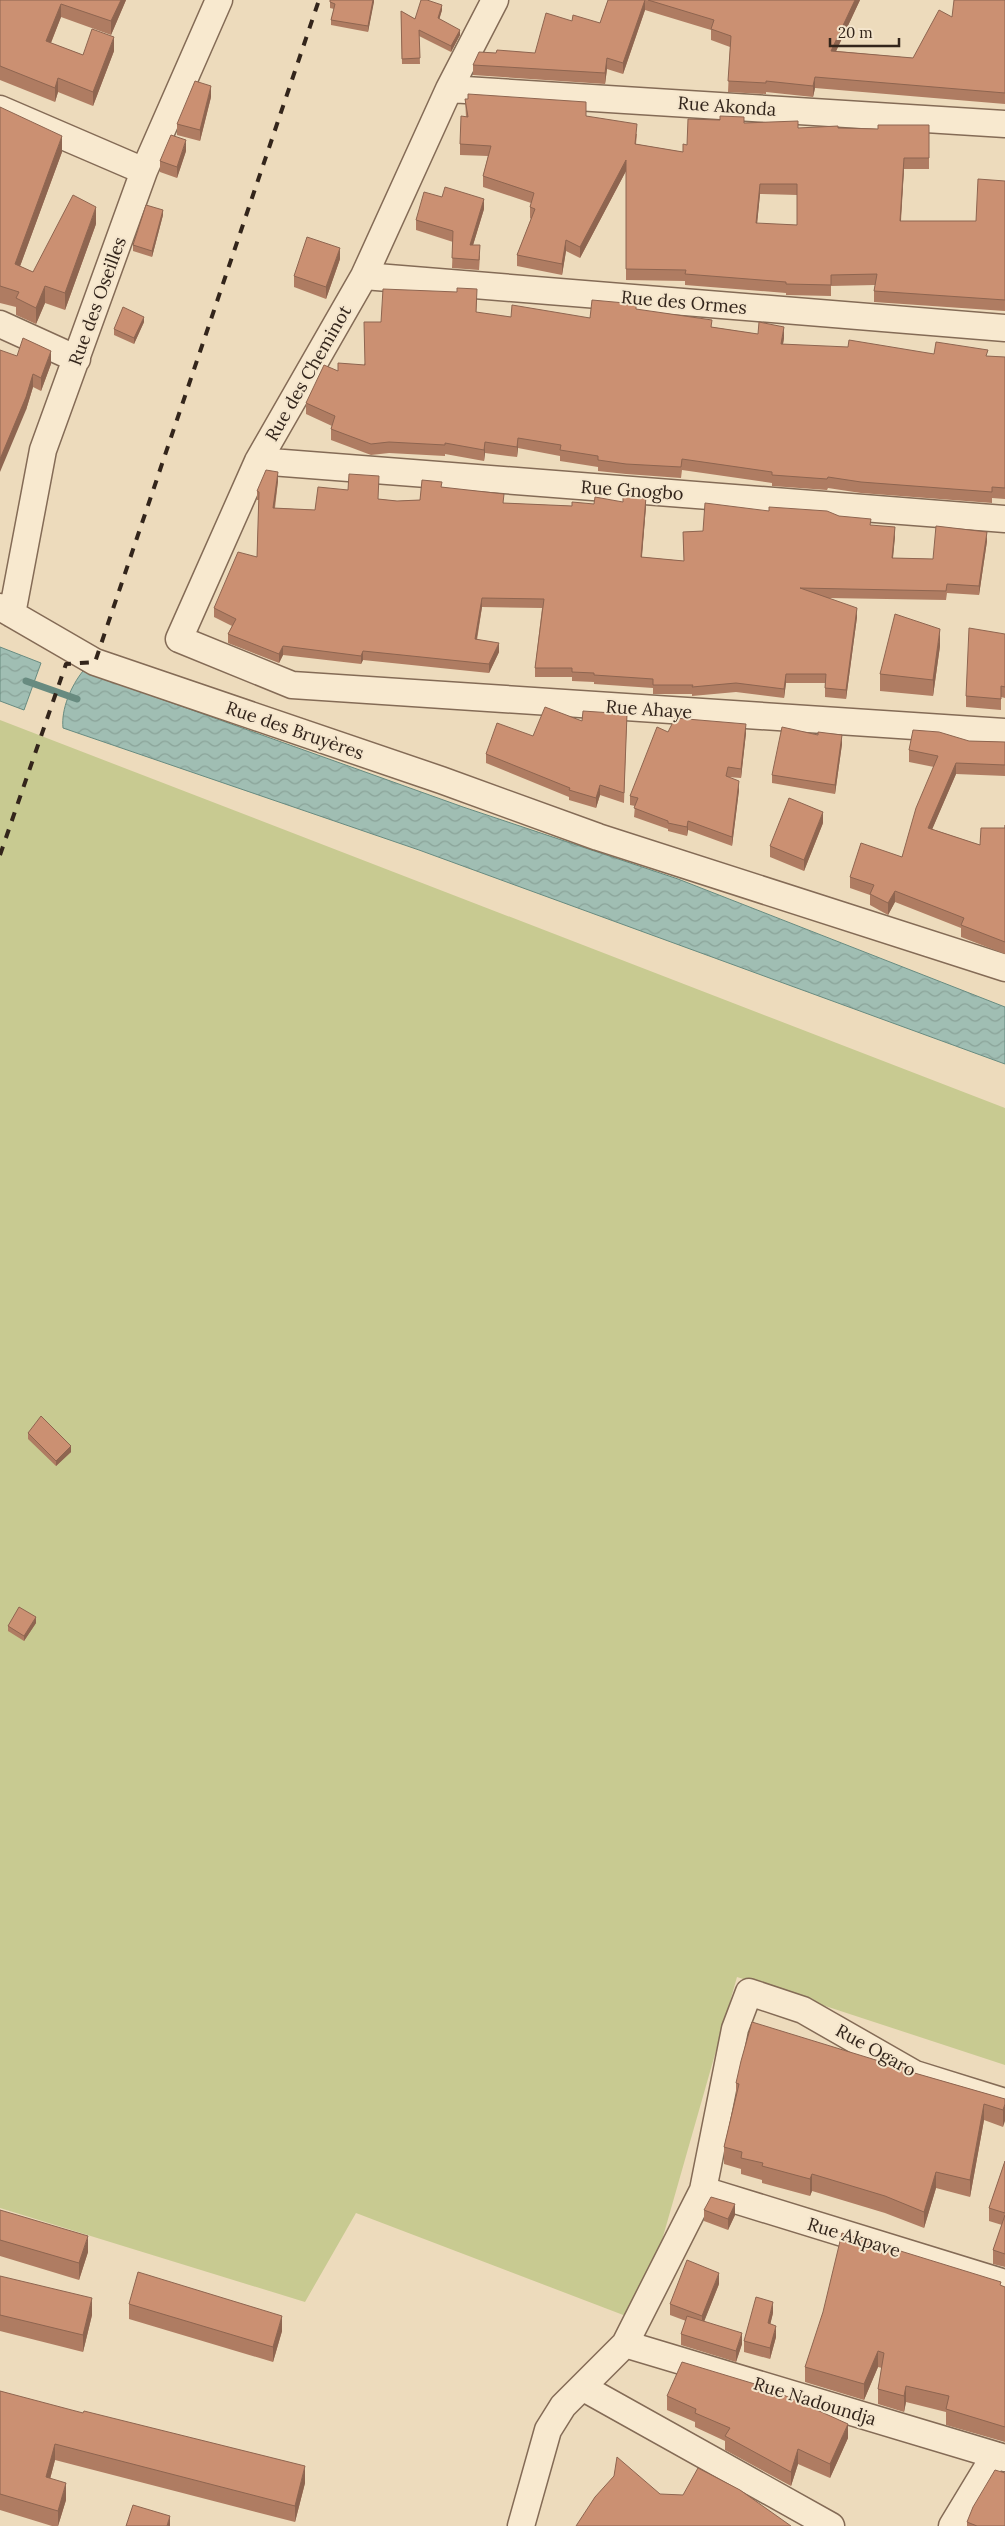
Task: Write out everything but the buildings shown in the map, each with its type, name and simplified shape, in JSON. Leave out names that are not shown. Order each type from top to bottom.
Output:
[{"type":"street","name":"Rue des Oseilles","points":[[6,610],[44,450],[144,171],[219,0]]},
{"type":"street","name":"Rue des Cheminot","points":[[292,685],[179,639],[258,461],[364,276],[448,89],[495,0]]},
{"type":"street","name":"Rue Akonda","points":[[448,89],[1005,124]]},
{"type":"street","points":[[0,109],[144,171]]},
{"type":"street","name":"Rue des Ormes","points":[[364,276],[1005,328]]},
{"type":"street","points":[[0,324],[77,359]]},
{"type":"street","name":"Rue Gnogbo","points":[[258,461],[1005,518]]},
{"type":"street","name":"Rue des Bruyères","points":[[6,610],[95,662],[441,780],[598,837],[1005,968]]},
{"type":"street","name":"Rue Ahaye","points":[[292,685],[1005,732]]},
{"type":"street","name":"Rue Ogaro","points":[[703,2190],[735,2029],[749,1992],[803,2010],[915,2074],[1005,2102]]},
{"type":"street","points":[[521,2526],[548,2430],[563,2406],[625,2344],[703,2190]]},
{"type":"street","name":"Rue Akpave","points":[[703,2190],[1005,2283]]},
{"type":"street","name":"Rue Nadoundja","points":[[625,2344],[1000,2457]]},
{"type":"street","points":[[582,2387],[831,2526]]},
{"type":"street","points":[[952,2526],[1000,2457]]},
{"type":"green space","points":[[0,720],[1005,1108],[1005,2065],[737,1977],[639,2321],[356,2213],[305,2302],[0,2208]]},
{"type":"water","points":[[0,647],[41,663],[24,710],[0,701]]},
{"type":"water","points":[[83,671],[463,807],[678,879],[1005,1007],[1005,1064],[419,850],[63,728],[65,706]]},
{"type":"waterway","points":[[26,681],[77,699]]},
{"type":"railway","points":[[0,855],[66,664],[95,662],[319,0]]}]
